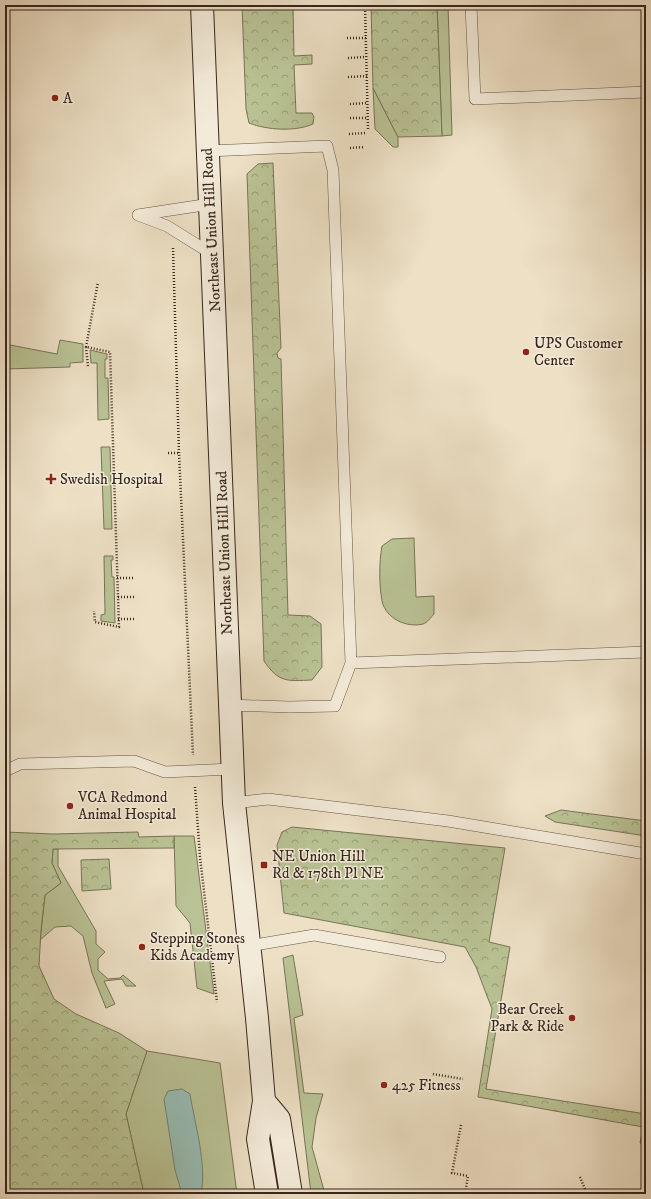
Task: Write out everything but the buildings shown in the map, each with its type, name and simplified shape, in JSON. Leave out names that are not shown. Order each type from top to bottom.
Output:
[{"type":"main road","name":"Northeast Union Hill Road","points":[[202,5],[232,769],[234,803],[264,1101],[258,1139],[267,1194]]},
{"type":"main road","points":[[264,1101],[279,1119],[291,1194]]},
{"type":"lane","points":[[471,5],[475,99],[646,92]]},
{"type":"lane","points":[[207,151],[327,146],[333,170],[351,663],[335,706],[289,708],[230,705]]},
{"type":"lane","points":[[210,204],[138,215],[167,226],[212,254]]},
{"type":"lane","points":[[351,663],[646,652]]},
{"type":"lane","points":[[5,771],[20,764],[134,761],[165,772],[232,769]]},
{"type":"lane","points":[[234,803],[268,800],[448,821],[646,854]]},
{"type":"lane","points":[[249,946],[314,935],[440,956]]},
{"type":"path","points":[[365,5],[368,129]]},
{"type":"path","points":[[347,38],[366,38]]},
{"type":"path","points":[[348,58],[366,57]]},
{"type":"path","points":[[348,77],[367,76]]},
{"type":"path","points":[[350,104],[367,103]]},
{"type":"path","points":[[350,118],[368,118]]},
{"type":"path","points":[[350,134],[365,133]]},
{"type":"path","points":[[350,148],[365,147]]},
{"type":"path","points":[[173,241],[179,453],[193,755]]},
{"type":"path","points":[[88,366],[86,347],[98,282]]},
{"type":"path","points":[[86,347],[110,352],[119,627],[95,622],[94,612]]},
{"type":"path","points":[[168,454],[179,453]]},
{"type":"path","points":[[117,578],[133,578]]},
{"type":"path","points":[[118,597],[134,597]]},
{"type":"path","points":[[118,619],[135,619]]},
{"type":"path","points":[[195,787],[200,857],[217,1002]]},
{"type":"path","points":[[433,1074],[463,1078]]},
{"type":"path","points":[[460,1125],[452,1173],[468,1176],[465,1194]]},
{"type":"path","points":[[580,1177],[587,1194]]},
{"type":"green space","points":[[242,5],[311,5],[293,7],[294,56],[312,55],[312,64],[294,65],[296,113],[312,113],[314,117],[313,124],[306,127],[290,129],[272,129],[249,123],[246,109]]},
{"type":"green space","points":[[371,5],[437,5],[442,136],[398,137],[373,88]]},
{"type":"green space","points":[[437,5],[448,5],[452,135],[442,136]]},
{"type":"green space","points":[[373,88],[398,137],[398,147],[393,147],[375,129]]},
{"type":"green space","points":[[273,163],[281,348],[277,353],[278,358],[281,359],[288,615],[310,616],[321,624],[322,667],[312,680],[296,681],[279,677],[264,661],[247,174],[258,164]]},
{"type":"green space","points":[[60,340],[83,344],[83,362],[70,363],[70,367],[5,369],[5,344],[57,354]]},
{"type":"green space","points":[[90,350],[107,354],[107,359],[105,359],[105,378],[108,378],[109,419],[98,420],[97,363],[91,363]]},
{"type":"green space","points":[[101,447],[110,447],[112,529],[104,529]]},
{"type":"green space","points":[[414,538],[416,597],[434,596],[434,614],[424,623],[410,625],[398,621],[388,613],[384,607],[381,594],[380,559],[382,546],[392,539]]},
{"type":"green space","points":[[104,556],[113,556],[113,560],[111,560],[112,577],[114,577],[115,623],[101,621],[101,615],[105,614]]},
{"type":"green space","points":[[561,810],[646,821],[646,836],[555,822],[545,816]]},
{"type":"green space","points":[[292,827],[505,848],[489,942],[510,947],[486,1089],[646,1114],[646,1144],[640,1143],[643,1127],[478,1097],[492,1009],[476,967],[465,947],[284,913],[277,845],[282,832]]},
{"type":"green space","points":[[5,832],[53,834],[138,832],[139,837],[174,836],[174,848],[53,849],[52,863],[61,883],[45,895],[41,930],[39,966],[54,999],[76,1014],[119,1033],[147,1051],[126,1114],[144,1194],[5,1194]]},
{"type":"green space","points":[[174,836],[194,836],[214,994],[197,988],[190,923],[176,906]]},
{"type":"green space","points":[[53,849],[58,849],[58,866],[96,931],[96,944],[105,952],[98,959],[98,970],[108,979],[120,978],[123,975],[136,986],[126,986],[122,979],[104,981],[115,1004],[106,1008],[92,973],[83,936],[71,926],[55,927],[40,940],[45,895],[61,883],[52,863]]},
{"type":"green space","points":[[109,859],[111,889],[82,891],[81,860]]},
{"type":"green space","points":[[293,955],[303,1015],[294,1018],[304,1093],[323,1094],[316,1118],[312,1147],[325,1194],[311,1194],[283,958]]},
{"type":"green space","points":[[147,1051],[220,1063],[237,1194],[144,1194],[126,1114]]},
{"type":"water","points":[[182,1089],[190,1094],[200,1144],[203,1170],[201,1194],[182,1194],[175,1170],[164,1099],[168,1091]]},
{"type":"place","name":"A","points":[[55,98]]},
{"type":"place","name":"UPS Customer Center","points":[[526,352]]},
{"type":"place","name":"Swedish Hospital","points":[[51,479]]},
{"type":"place","name":"VCA Redmond Animal Hospital","points":[[70,806]]},
{"type":"place","name":"NE Union Hill Rd & 178th Pl NE","points":[[264,865]]},
{"type":"place","name":"Stepping Stones Kids Academy","points":[[142,947]]},
{"type":"place","name":"Bear Creek Park & Ride","points":[[572,1018]]},
{"type":"place","name":"425 Fitness","points":[[384,1085]]}]
